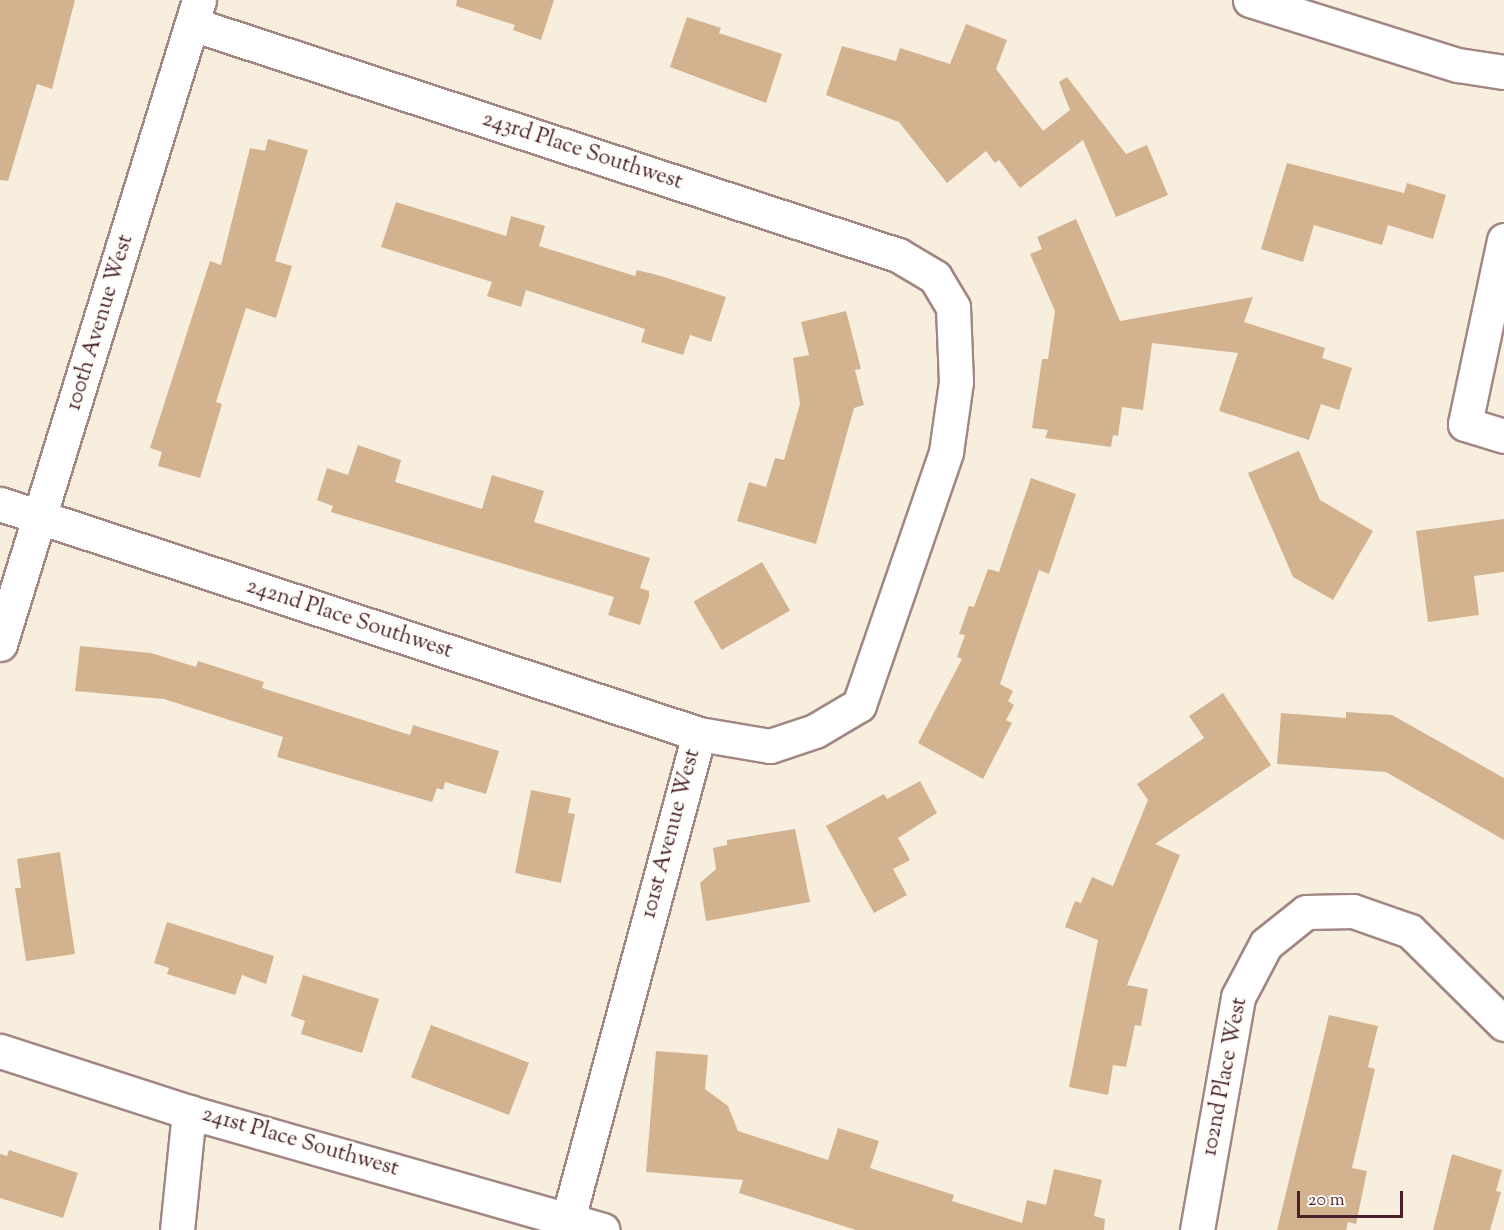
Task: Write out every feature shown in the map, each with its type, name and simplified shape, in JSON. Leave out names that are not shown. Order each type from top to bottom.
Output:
[{"type":"street","points":[[1250,0],[1458,65],[1504,72]]},
{"type":"street","name":"243rd Place Southwest","points":[[196,12],[898,255],[935,278],[953,307]]},
{"type":"street","name":"100th Avenue West","points":[[0,644],[41,519],[196,12]]},
{"type":"street","points":[[1504,240],[1465,424],[1504,436]]},
{"type":"street","name":"101st Avenue West","points":[[568,1219],[699,734],[770,746],[815,730],[859,705],[946,452],[956,382],[953,307]]},
{"type":"street","name":"242nd Place Southwest","points":[[0,504],[699,734]]},
{"type":"street","name":"102nd Place West","points":[[1197,1230],[1238,997],[1266,944],[1306,912],[1353,911],[1410,931],[1504,1024]]},
{"type":"street","name":"241st Place Southwest","points":[[0,1051],[189,1112],[602,1230]]},
{"type":"street","points":[[177,1230],[189,1112]]},
{"type":"building","points":[[0,0],[75,0],[52,89],[37,84],[8,181],[0,180]]},
{"type":"building","points":[[457,0],[554,0],[541,40],[513,30],[515,25],[456,6]]},
{"type":"building","points":[[687,17],[721,28],[719,33],[782,54],[766,103],[670,67]]},
{"type":"building","points":[[966,24],[1007,40],[996,69],[1043,131],[1070,110],[1059,82],[1067,77],[1126,154],[1147,145],[1168,195],[1116,217],[1083,140],[1020,188],[999,160],[995,163],[986,151],[947,183],[899,122],[826,95],[842,46],[896,61],[900,48],[950,64]]},
{"type":"building","points":[[268,139],[308,150],[275,261],[292,266],[276,318],[246,308],[216,402],[222,404],[200,478],[158,466],[162,452],[150,448],[210,261],[221,265],[250,148],[265,151]]},
{"type":"building","points":[[1287,163],[1404,193],[1407,183],[1446,195],[1433,239],[1388,225],[1382,245],[1314,225],[1303,262],[1261,249]]},
{"type":"building","points":[[396,202],[506,236],[511,216],[545,226],[539,246],[635,276],[637,270],[726,297],[711,342],[690,335],[683,355],[641,342],[645,329],[526,290],[521,307],[487,296],[492,282],[381,247]]},
{"type":"building","points":[[1076,219],[1120,321],[1253,297],[1244,322],[1325,348],[1322,358],[1352,368],[1339,410],[1321,404],[1309,440],[1219,411],[1238,353],[1152,343],[1143,410],[1122,407],[1118,436],[1113,435],[1111,447],[1045,438],[1048,430],[1032,428],[1042,359],[1048,359],[1055,311],[1030,254],[1042,249],[1037,237]]},
{"type":"building","points":[[846,311],[861,369],[855,370],[864,405],[854,408],[816,544],[737,521],[749,482],[766,487],[775,458],[784,460],[800,404],[793,358],[809,355],[801,322]]},
{"type":"building","points":[[358,445],[401,460],[395,482],[482,509],[492,475],[544,491],[534,522],[650,558],[640,588],[649,591],[649,597],[640,625],[608,615],[614,597],[331,512],[333,506],[317,500],[327,468],[348,475]]},
{"type":"building","points":[[1299,451],[1320,500],[1373,531],[1333,600],[1293,577],[1248,473]]},
{"type":"building","points":[[1031,478],[1076,494],[1049,574],[1039,570],[1000,684],[1013,691],[1008,701],[1014,705],[1006,720],[1012,723],[983,779],[918,743],[962,659],[957,657],[965,635],[959,634],[969,606],[974,607],[988,569],[999,572]]},
{"type":"building","points":[[1504,519],[1504,572],[1474,576],[1479,615],[1428,622],[1416,531]]},
{"type":"building","points":[[762,562],[790,610],[722,650],[694,602]]},
{"type":"building","points":[[80,646],[151,653],[196,667],[198,661],[264,682],[262,688],[410,735],[413,725],[499,751],[486,794],[445,782],[443,790],[437,788],[432,802],[277,757],[283,737],[164,699],[75,691]]},
{"type":"building","points":[[1223,693],[1271,765],[1155,844],[1180,855],[1127,985],[1148,989],[1141,1026],[1135,1025],[1126,1067],[1113,1065],[1108,1095],[1069,1087],[1098,940],[1065,927],[1075,901],[1081,903],[1092,877],[1113,886],[1148,800],[1137,784],[1204,738],[1189,716]]},
{"type":"building","points":[[1346,712],[1392,715],[1504,778],[1504,840],[1386,772],[1277,764],[1281,713],[1346,718]]},
{"type":"building","points":[[920,781],[937,813],[898,838],[910,860],[893,869],[907,895],[874,913],[826,826],[884,794],[887,799]]},
{"type":"building","points":[[531,790],[571,798],[568,813],[575,814],[561,883],[515,873]]},
{"type":"building","points":[[795,829],[810,902],[706,921],[700,883],[716,869],[713,848],[727,845],[727,840]]},
{"type":"building","points":[[60,852],[75,954],[26,961],[15,888],[21,888],[17,859]]},
{"type":"building","points":[[167,922],[274,956],[266,984],[242,975],[235,995],[167,974],[169,968],[154,963]]},
{"type":"building","points":[[303,975],[379,999],[362,1053],[301,1034],[305,1021],[291,1016]]},
{"type":"building","points":[[1329,1015],[1378,1026],[1368,1067],[1375,1069],[1352,1168],[1367,1171],[1356,1224],[1348,1222],[1346,1230],[1277,1230]]},
{"type":"building","points":[[431,1025],[529,1063],[509,1115],[411,1077]]},
{"type":"building","points":[[656,1051],[708,1055],[705,1089],[728,1106],[738,1131],[828,1160],[838,1128],[879,1141],[870,1168],[954,1195],[952,1201],[1022,1223],[1027,1200],[1046,1205],[1054,1169],[1102,1180],[1094,1216],[1105,1219],[1104,1230],[856,1230],[739,1193],[743,1180],[646,1172]]},
{"type":"building","points":[[9,1150],[78,1173],[63,1218],[0,1198],[0,1154],[7,1156]]},
{"type":"building","points":[[1452,1154],[1502,1170],[1496,1191],[1501,1192],[1490,1230],[1433,1230]]}]
